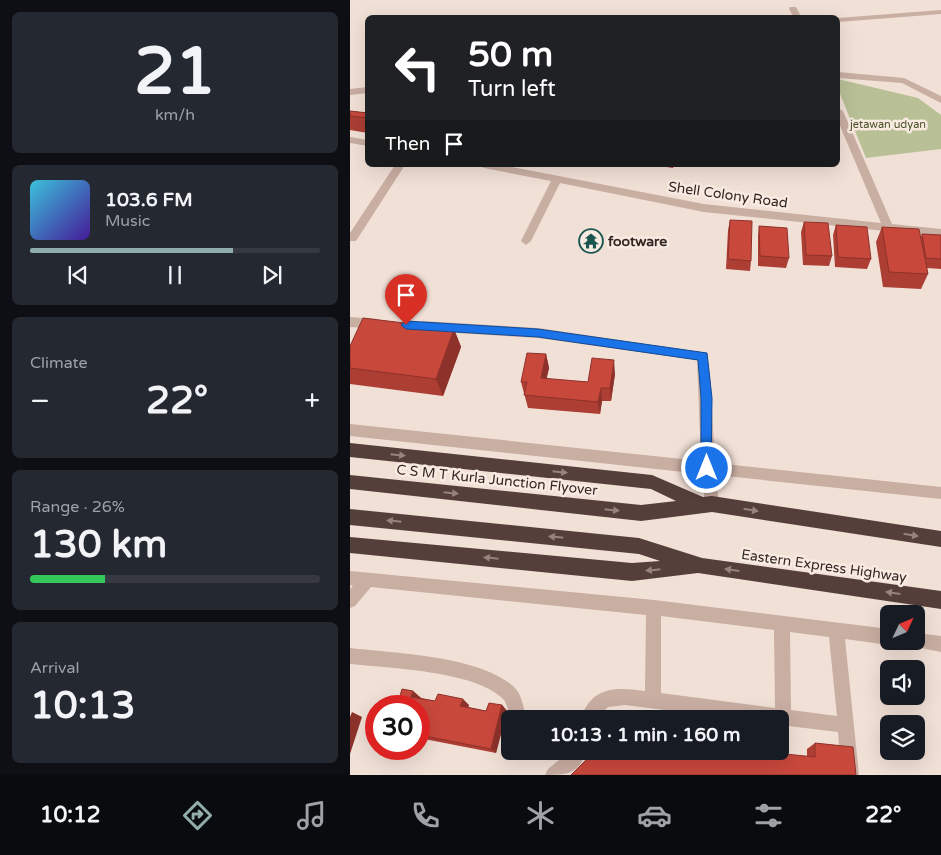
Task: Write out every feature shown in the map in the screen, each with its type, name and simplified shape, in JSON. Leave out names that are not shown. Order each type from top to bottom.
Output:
[{"type":"highway","points":[[350,450],[652,482],[707,505],[941,539]]},
{"type":"highway","name":"C S M T Kurla Junction Flyover","points":[[350,482],[641,513],[707,505]]},
{"type":"highway","points":[[350,517],[639,546],[702,566]]},
{"type":"highway","points":[[350,544],[632,572],[702,566]]},
{"type":"highway","name":"Eastern Express Highway","points":[[702,566],[941,600]]},
{"type":"street","points":[[793,9],[796,15]]},
{"type":"street","points":[[840,20],[941,12]]},
{"type":"street","points":[[840,75],[904,81],[941,100]]},
{"type":"street","points":[[350,92],[365,90]]},
{"type":"street","points":[[840,116],[888,228]]},
{"type":"street","points":[[350,140],[365,142]]},
{"type":"street","points":[[352,238],[399,167]]},
{"type":"street","name":"Shell Colony Road","points":[[494,167],[704,208],[941,233]]},
{"type":"street","points":[[526,242],[557,179]]},
{"type":"street","points":[[350,322],[390,324]]},
{"type":"street","points":[[409,325],[538,333],[703,356],[706,398],[707,505]]},
{"type":"street","points":[[350,430],[941,493]]},
{"type":"street","points":[[350,578],[654,608],[880,637]]},
{"type":"street","points":[[350,601],[367,580]]},
{"type":"street","points":[[654,608],[654,700]]},
{"type":"street","points":[[782,625],[783,710]]},
{"type":"street","points":[[836,631],[850,775]]},
{"type":"street","points":[[925,642],[941,644]]},
{"type":"street","points":[[350,656],[470,672],[490,680],[510,694],[515,710]]},
{"type":"street","points":[[592,710],[599,702],[610,697],[654,700],[730,710]]},
{"type":"street","points":[[789,718],[846,725]]},
{"type":"street","points":[[554,775],[572,760]]},
{"type":"green space","name":"jetawan udyan","points":[[840,79],[918,98],[941,115],[941,149],[866,158],[840,94]]},
{"type":"building","points":[[350,111],[365,113],[365,118],[350,116]]},
{"type":"building","points":[[730,220],[752,221],[751,261],[728,259]]},
{"type":"building","points":[[804,222],[828,223],[832,256],[806,255]]},
{"type":"building","points":[[836,225],[867,227],[871,259],[838,257]]},
{"type":"building","points":[[759,226],[787,228],[789,258],[760,256]]},
{"type":"building","points":[[882,227],[919,229],[928,274],[889,272]]},
{"type":"building","points":[[922,234],[941,235],[941,259],[926,258]]},
{"type":"building","points":[[363,318],[454,329],[436,379],[350,368],[350,346]]},
{"type":"building","points":[[527,353],[546,354],[541,378],[588,382],[592,358],[614,360],[610,388],[601,388],[598,402],[524,395],[527,382],[521,382]]},
{"type":"building","points":[[402,689],[413,691],[412,695],[400,695]]},
{"type":"building","points":[[438,694],[463,699],[460,706],[486,711],[489,703],[502,705],[491,749],[430,737],[430,700],[435,701]]},
{"type":"building","points":[[815,743],[853,747],[856,775],[571,775],[586,760],[789,760],[789,754],[815,757]]},
{"type":"place","name":"footware","points":[[591,241]]},
{"type":"route","points":[[406,325],[538,333],[703,356],[707,468]]}]
